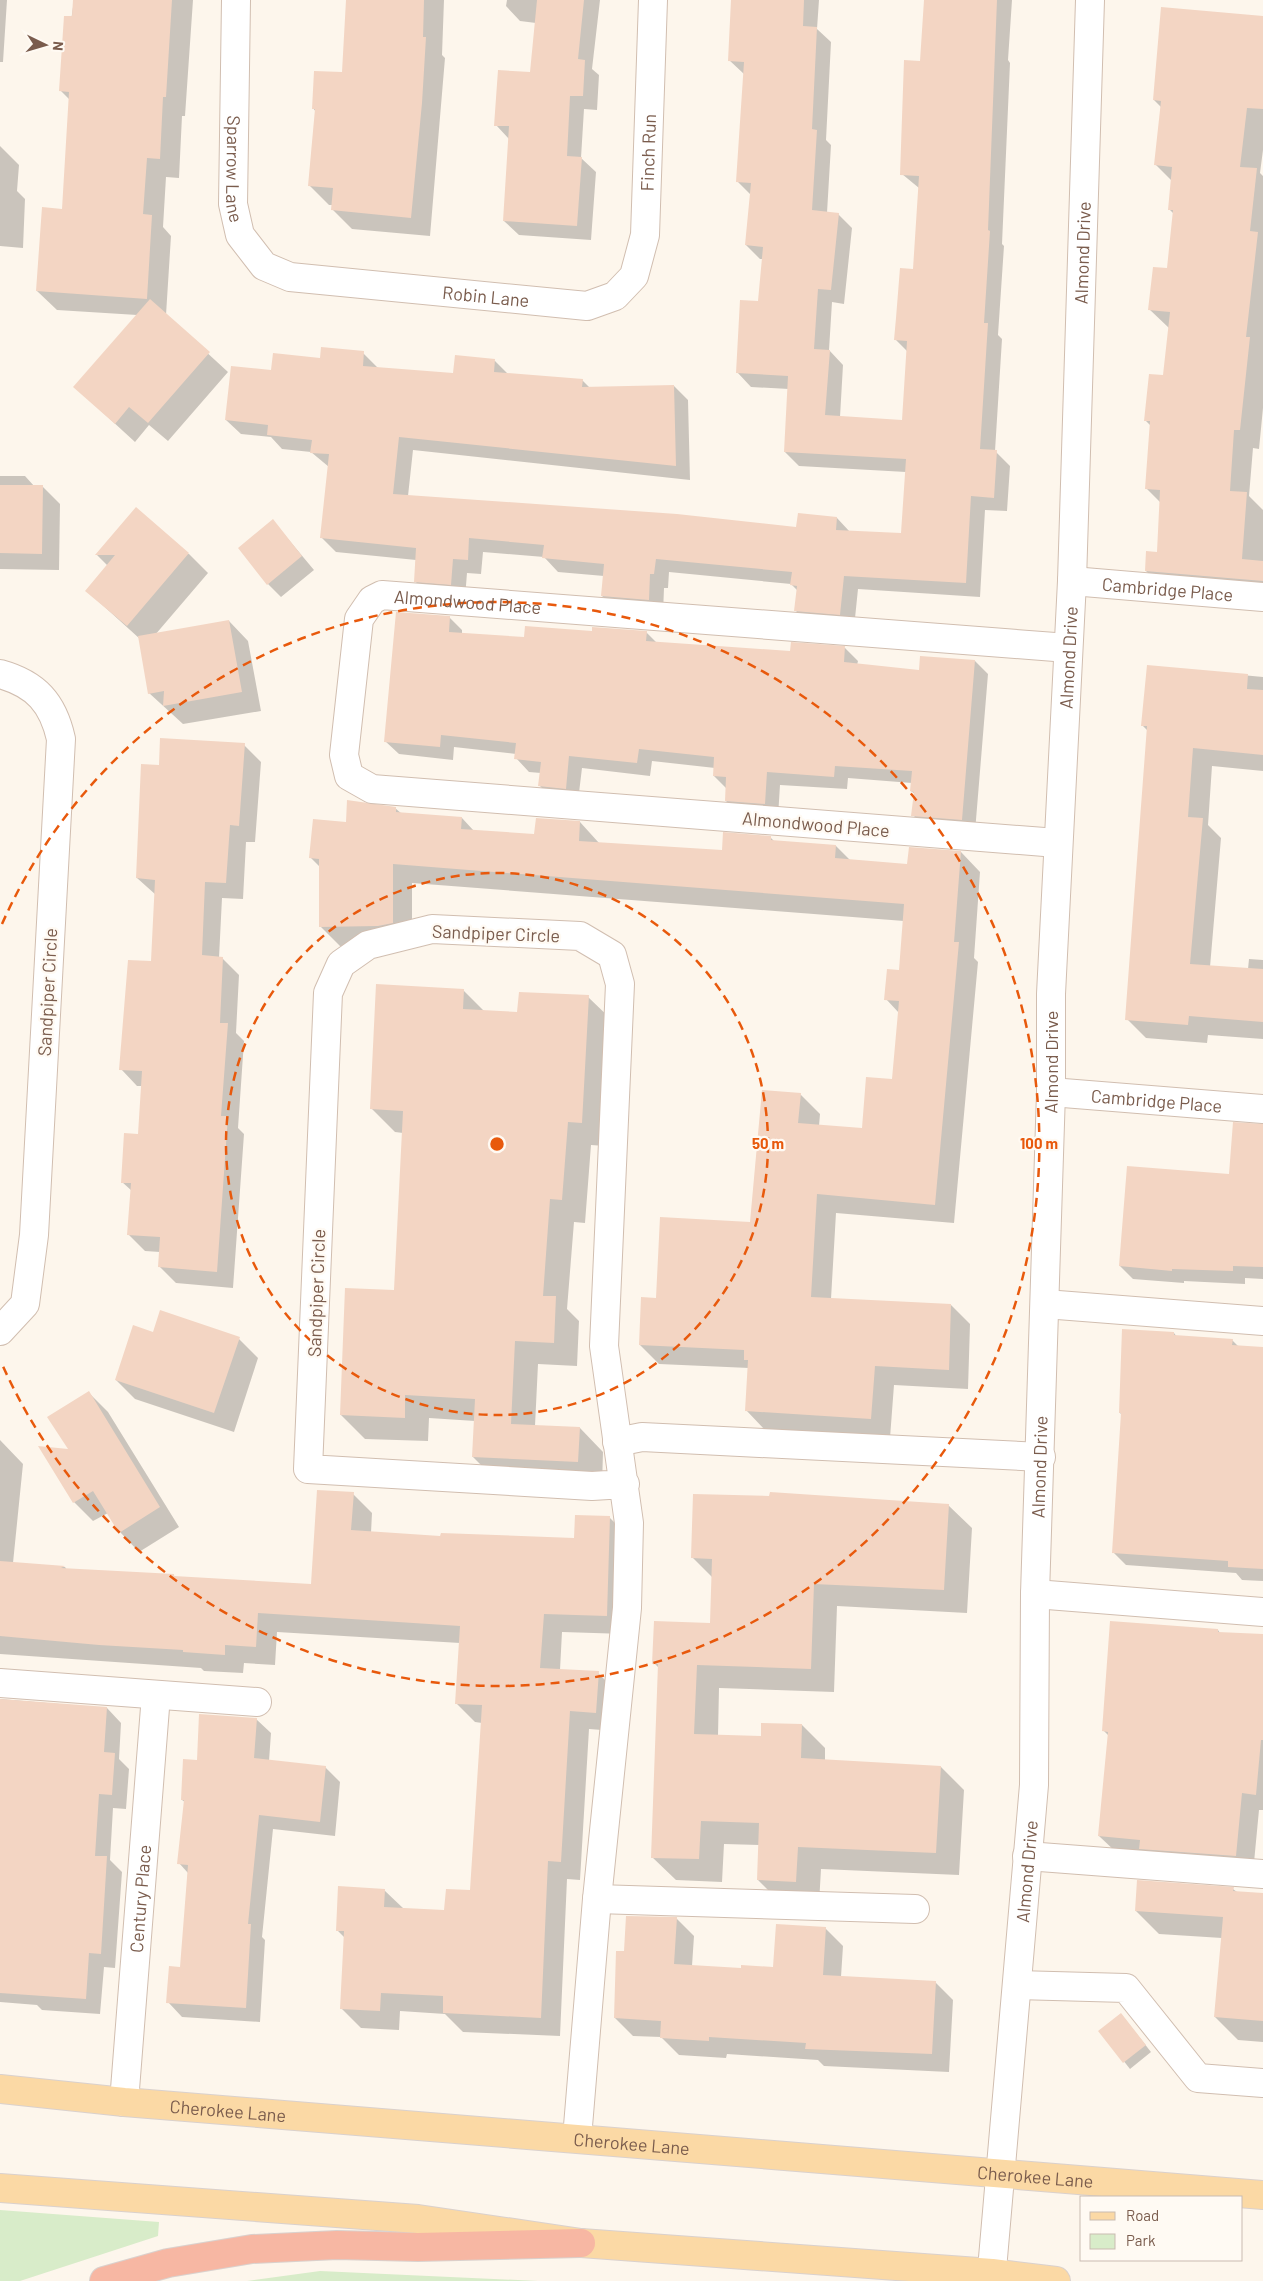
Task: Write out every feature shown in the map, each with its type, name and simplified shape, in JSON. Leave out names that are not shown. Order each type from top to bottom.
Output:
[{"type":"highway","points":[[104,2281],[168,2263],[252,2249],[336,2245],[418,2247],[581,2243]]},
{"type":"main road","name":"Cherokee Lane","points":[[0,2089],[124,2102],[1001,2172],[1263,2195]]},
{"type":"main road","points":[[0,2188],[418,2219],[581,2243],[1056,2281]]},
{"type":"street","name":"Sparrow Lane","points":[[236,0],[233,204],[240,235],[264,266],[290,277],[354,283]]},
{"type":"street","name":"Finch Run","points":[[615,296],[634,276],[645,235],[653,0]]},
{"type":"street","name":"Almond Drive","points":[[991,2277],[1034,1785],[1035,1594],[1041,1457],[1051,1092],[1051,994],[1057,843],[1072,581],[1090,0]]},
{"type":"street","name":"Robin Lane","points":[[354,283],[587,306],[615,296]]},
{"type":"street","name":"Cambridge Place","points":[[1072,581],[1263,597]]},
{"type":"street","name":"Almondwood Place","points":[[1057,843],[372,789],[349,776],[344,755],[359,619],[372,600],[382,595],[1068,648]]},
{"type":"street","name":"Sandpiper Circle","points":[[0,674],[18,679],[36,689],[56,719],[61,739],[34,1234],[25,1304],[0,1331]]},
{"type":"street","name":"Sandpiper Circle","points":[[576,2138],[627,1608],[628,1523],[625,1484],[617,1442],[604,1346],[620,984],[612,954],[580,936],[432,929],[368,945],[341,964],[328,993],[308,1469],[592,1486],[625,1484]]},
{"type":"street","name":"Cambridge Place","points":[[1051,1092],[1263,1109]]},
{"type":"street","points":[[1045,1304],[1263,1321]]},
{"type":"street","points":[[617,1442],[642,1437],[1041,1457]]},
{"type":"street","points":[[1035,1594],[1263,1612]]},
{"type":"street","points":[[0,1683],[257,1702]]},
{"type":"street","name":"Century Place","points":[[124,2102],[156,1695]]},
{"type":"street","points":[[1028,1856],[1263,1874]]},
{"type":"street","points":[[598,1899],[915,1909]]},
{"type":"street","points":[[1017,1985],[1126,1988],[1198,2078],[1263,2083]]},
{"type":"green space","points":[[0,2210],[159,2222],[158,2236],[20,2281],[0,2281]]},
{"type":"green space","points":[[320,2271],[538,2281],[247,2281]]},
{"type":"building","points":[[73,0],[172,0],[166,97],[163,97],[160,159],[147,158],[143,214],[152,215],[147,299],[36,291],[42,207],[62,209],[69,92],[59,91],[64,16],[72,16]]},
{"type":"building","points":[[346,0],[424,0],[423,37],[426,37],[411,218],[331,210],[333,188],[308,186],[315,109],[312,109],[314,71],[342,72]]},
{"type":"building","points":[[537,0],[584,0],[578,59],[585,60],[583,96],[570,96],[567,156],[582,157],[577,226],[503,221],[509,126],[494,126],[498,70],[530,72]]},
{"type":"building","points":[[731,0],[804,0],[803,26],[817,27],[812,129],[817,130],[812,210],[839,213],[831,290],[818,289],[814,349],[830,350],[825,415],[902,420],[907,341],[894,340],[900,268],[913,269],[919,176],[900,175],[904,60],[920,61],[924,0],[997,0],[988,230],[990,231],[984,323],[988,323],[980,449],[997,450],[994,498],[971,496],[966,583],[844,576],[840,615],[794,611],[797,586],[790,585],[792,572],[656,559],[654,574],[650,574],[649,600],[601,596],[604,564],[542,558],[544,545],[469,538],[468,560],[453,559],[451,585],[414,582],[416,548],[320,538],[329,454],[310,453],[312,440],[267,435],[268,425],[225,420],[231,366],[271,370],[273,353],[320,358],[321,347],[364,351],[363,366],[453,373],[455,355],[495,359],[494,372],[583,379],[582,387],[674,385],[676,466],[399,437],[393,494],[677,514],[796,527],[798,513],[837,517],[836,530],[901,533],[906,459],[784,452],[788,376],[736,373],[740,300],[758,301],[763,247],[745,245],[751,183],[736,182],[744,62],[728,61]]},
{"type":"building","points":[[1161,7],[1263,16],[1263,109],[1247,108],[1240,167],[1257,168],[1250,231],[1258,232],[1246,337],[1250,337],[1240,430],[1234,430],[1230,491],[1247,492],[1242,559],[1263,561],[1263,581],[1145,571],[1146,551],[1157,552],[1160,490],[1145,489],[1150,421],[1144,421],[1149,374],[1163,375],[1170,312],[1148,310],[1153,267],[1167,268],[1173,210],[1168,210],[1172,167],[1154,165],[1161,101],[1153,100]]},
{"type":"building","points":[[150,299],[210,352],[148,423],[129,407],[115,424],[73,387]]},
{"type":"building","points":[[0,485],[43,485],[42,554],[0,553]]},
{"type":"building","points":[[136,507],[189,553],[127,626],[85,591],[115,555],[95,555]]},
{"type":"building","points":[[273,519],[302,556],[267,585],[238,548]]},
{"type":"building","points":[[396,612],[450,616],[449,632],[524,637],[525,626],[592,631],[592,627],[647,631],[646,641],[790,651],[791,642],[845,646],[844,662],[919,670],[920,656],[975,660],[962,820],[911,816],[914,792],[910,791],[912,771],[835,766],[834,777],[767,772],[765,804],[725,801],[726,777],[713,776],[714,757],[639,749],[637,763],[569,756],[566,789],[538,786],[541,762],[514,759],[516,743],[441,735],[440,747],[384,742]]},
{"type":"building","points":[[229,620],[242,692],[163,706],[164,691],[148,694],[138,636]]},
{"type":"building","points":[[1147,665],[1248,674],[1247,689],[1263,690],[1263,755],[1193,748],[1188,817],[1203,818],[1190,964],[1263,969],[1263,1022],[1189,1016],[1188,1025],[1125,1020],[1147,726],[1141,726]]},
{"type":"building","points":[[160,738],[245,743],[239,826],[230,825],[226,883],[205,882],[202,955],[223,957],[220,1023],[228,1023],[221,1116],[228,1116],[217,1272],[158,1267],[160,1237],[127,1235],[131,1183],[121,1183],[124,1133],[138,1134],[142,1071],[119,1070],[128,960],[151,961],[155,880],[136,878],[141,764],[159,765]]},
{"type":"building","points":[[347,800],[396,807],[396,812],[462,817],[461,829],[534,834],[536,818],[580,821],[579,841],[722,850],[723,832],[771,836],[771,840],[836,845],[835,858],[907,864],[909,847],[961,851],[954,942],[959,942],[935,1205],[817,1194],[811,1297],[951,1304],[949,1370],[875,1366],[871,1419],[745,1411],[748,1360],[744,1360],[744,1350],[639,1345],[641,1297],[656,1298],[660,1217],[750,1222],[762,1090],[801,1093],[798,1123],[862,1128],[866,1077],[892,1079],[899,1001],[884,1000],[887,969],[899,970],[904,904],[393,864],[393,923],[378,926],[319,927],[319,859],[309,858],[313,819],[346,822]]},
{"type":"building","points":[[376,984],[464,989],[463,1009],[517,1012],[519,992],[589,995],[582,1123],[568,1122],[562,1200],[550,1199],[543,1296],[556,1296],[554,1343],[515,1341],[511,1424],[580,1427],[578,1462],[472,1457],[475,1399],[405,1395],[405,1418],[340,1415],[345,1288],[394,1290],[403,1111],[370,1109]]},
{"type":"building","points":[[1233,1122],[1263,1124],[1263,1267],[1233,1266],[1233,1271],[1172,1269],[1172,1271],[1119,1266],[1127,1166],[1229,1174]]},
{"type":"building","points":[[160,1310],[240,1337],[214,1413],[115,1380],[133,1325],[153,1332]]},
{"type":"building","points":[[1122,1329],[1174,1332],[1174,1335],[1233,1339],[1232,1345],[1263,1347],[1263,1569],[1228,1567],[1228,1561],[1112,1553],[1121,1413],[1119,1413]]},
{"type":"building","points":[[89,1391],[160,1507],[119,1533],[93,1491],[73,1503],[38,1446],[68,1449],[47,1417]]},
{"type":"building","points":[[317,1490],[354,1492],[351,1530],[440,1536],[441,1533],[574,1538],[575,1515],[610,1516],[607,1616],[544,1614],[540,1668],[599,1671],[596,1713],[570,1711],[561,1862],[548,1861],[541,2018],[443,2013],[443,1996],[381,1993],[380,2011],[340,2009],[344,1931],[336,1931],[338,1886],[385,1889],[384,1907],[444,1910],[446,1889],[470,1890],[482,1705],[455,1704],[460,1626],[258,1613],[256,1647],[225,1645],[225,1655],[0,1636],[0,1561],[65,1566],[61,1568],[311,1584]]},
{"type":"building","points":[[770,1492],[949,1504],[944,1590],[814,1584],[811,1669],[697,1665],[694,1734],[761,1736],[761,1723],[802,1724],[801,1758],[941,1766],[936,1853],[798,1847],[796,1882],[757,1880],[759,1823],[701,1821],[699,1859],[651,1858],[658,1664],[652,1664],[654,1621],[710,1623],[712,1559],[691,1558],[693,1494],[769,1496]]},
{"type":"building","points":[[1110,1621],[1218,1629],[1218,1632],[1263,1634],[1263,1740],[1261,1740],[1256,1795],[1242,1793],[1236,1856],[1139,1849],[1140,1840],[1098,1836],[1108,1732],[1102,1731]]},
{"type":"building","points":[[0,1699],[107,1707],[104,1752],[115,1753],[112,1795],[99,1794],[95,1856],[107,1856],[101,1954],[89,1953],[86,1999],[0,1993]]},
{"type":"building","points":[[199,1714],[257,1718],[254,1758],[326,1766],[320,1822],[259,1815],[248,1924],[251,1924],[246,2008],[166,2003],[169,1966],[180,1967],[188,1865],[177,1864],[184,1800],[181,1800],[183,1759],[197,1760]]},
{"type":"building","points":[[1137,1880],[1234,1887],[1233,1891],[1263,1893],[1263,2021],[1214,2017],[1223,1917],[1135,1911]]},
{"type":"building","points":[[626,1916],[677,1917],[674,1964],[741,1968],[741,1965],[773,1967],[776,1924],[826,1927],[823,1975],[936,1981],[932,2054],[805,2049],[806,2043],[709,2037],[709,2041],[660,2038],[661,2021],[614,2018],[616,1951],[624,1951]]},
{"type":"building","points":[[1121,2013],[1146,2045],[1123,2063],[1098,2031]]}]
